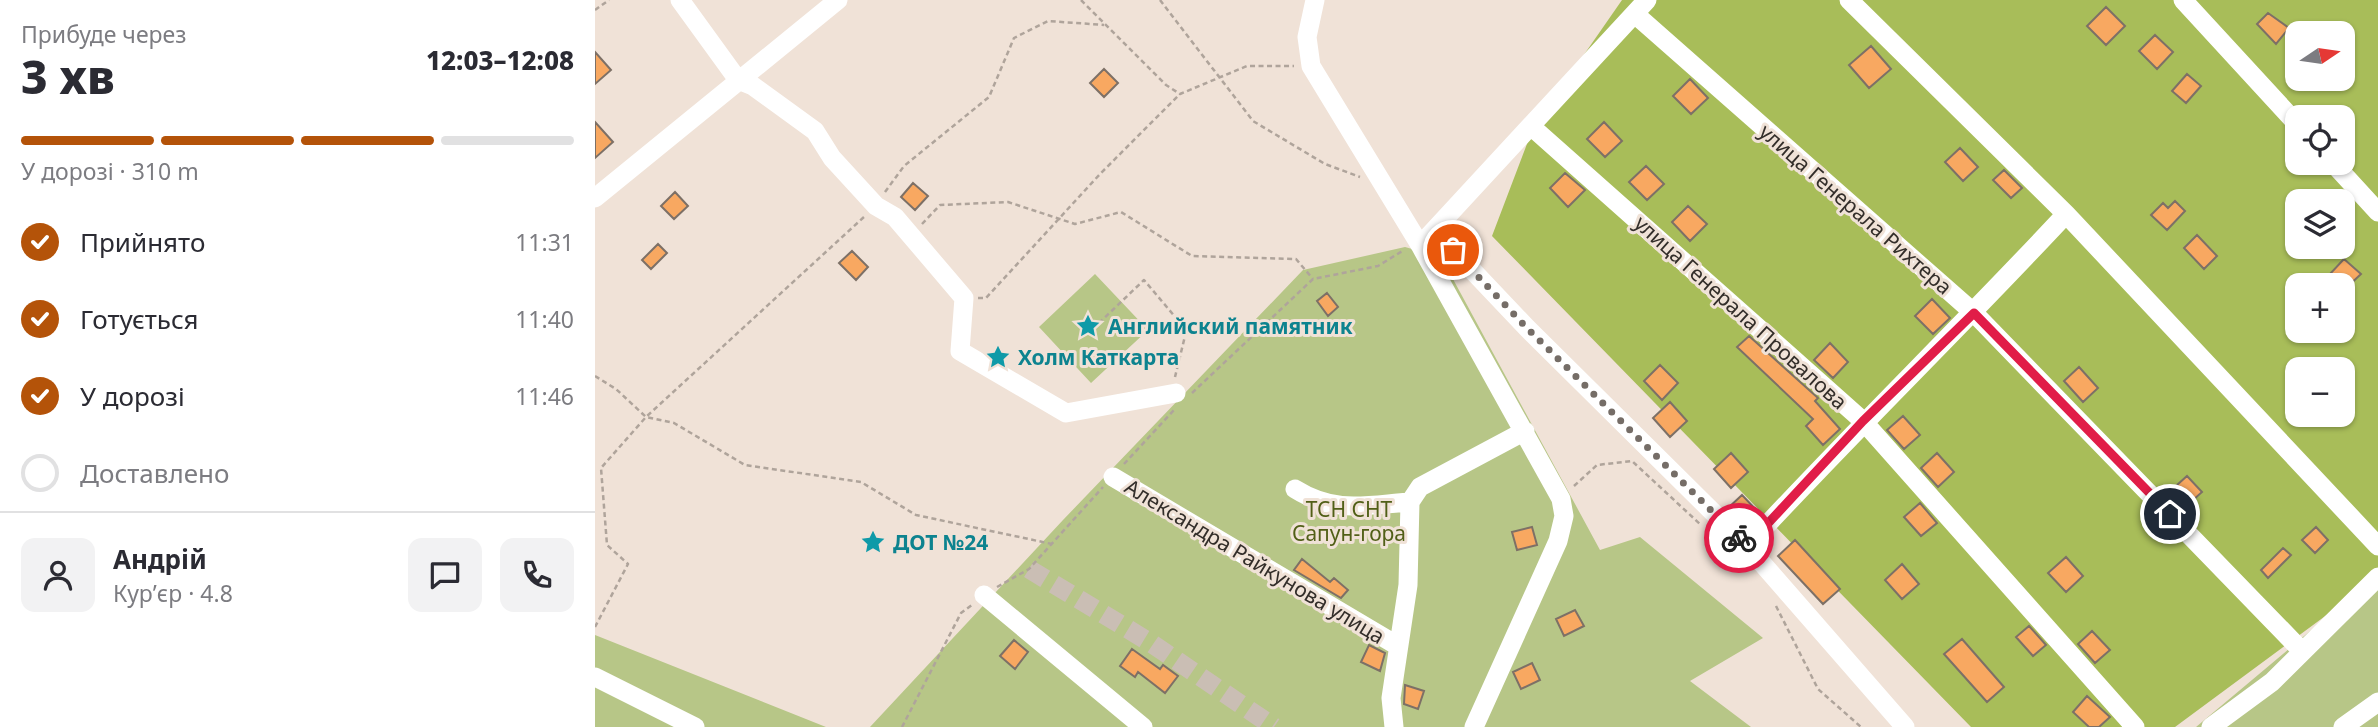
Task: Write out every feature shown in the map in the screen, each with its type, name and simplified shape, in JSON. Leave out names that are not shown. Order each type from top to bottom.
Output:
[{"type":"street","points":[[680,0],[738,80],[753,86],[815,131],[832,158],[876,206],[895,217],[912,235],[964,298],[960,351],[1066,414],[1179,397]]},
{"type":"street","points":[[595,198],[838,0]]},
{"type":"street","points":[[1315,0],[1307,37],[1311,66],[1420,245],[1561,499],[1564,516],[1558,541],[1474,727]]},
{"type":"street","points":[[1849,0],[2066,214],[2378,545]]},
{"type":"street","points":[[2183,0],[2285,111]]},
{"type":"street","points":[[1420,245],[1533,128],[1642,8]]},
{"type":"street","name":"улица Генерала Рихтера","points":[[1642,8],[1974,313],[2302,651]]},
{"type":"street","name":"улица Генерала Провалова","points":[[1533,128],[1863,421],[2134,727]]},
{"type":"street","points":[[2344,175],[2378,212]]},
{"type":"street","points":[[1742,551],[1863,421],[1974,313],[2066,214]]},
{"type":"street","points":[[1435,231],[1742,551],[1905,727]]},
{"type":"street","points":[[1394,727],[1391,698],[1408,585],[1410,502],[1420,487],[1525,431]]},
{"type":"street","name":"Александра Райкунова улица","points":[[1113,477],[1398,646]]},
{"type":"street","points":[[1295,489],[1315,501],[1338,507],[1410,502]]},
{"type":"street","points":[[2211,727],[2272,682],[2378,576]]},
{"type":"street","points":[[984,595],[1143,727]]},
{"type":"street","points":[[595,677],[695,727]]},
{"type":"street","points":[[2343,727],[2378,702]]},
{"type":"path","points":[[595,10],[610,0]]},
{"type":"path","points":[[1081,0],[1166,85],[1180,94]]},
{"type":"path","points":[[1160,0],[1253,121],[1325,164],[1361,178]]},
{"type":"path","points":[[595,627],[628,564],[607,545],[601,468],[646,417],[876,206],[904,166],[989,97],[1014,38],[1048,21],[1104,25]]},
{"type":"path","points":[[964,298],[986,298],[1180,94],[1247,66],[1311,66]]},
{"type":"path","points":[[912,235],[940,205],[1008,202],[1075,224],[1121,212],[1192,256],[1296,259],[1313,279]]},
{"type":"path","points":[[1113,477],[1179,397],[1313,279],[1378,266],[1407,248],[1420,245]]},
{"type":"path","points":[[1099,323],[1144,280],[1182,325],[1185,336],[1173,388],[1179,397]]},
{"type":"path","points":[[595,376],[616,389],[646,417],[674,423],[745,465],[861,481],[916,514],[1052,544]]},
{"type":"path","points":[[1561,499],[1597,465],[1632,461],[1704,528]]},
{"type":"path","points":[[1775,603],[1818,689],[1861,727]]},
{"type":"green space","points":[[1622,0],[2378,0],[2378,577],[2175,727],[1971,727],[1492,236],[1533,128]]},
{"type":"green space","name":"ТСН СНТ Сапун-гора","points":[[1405,247],[1441,257],[1600,550],[1640,537],[1763,638],[1690,681],[1751,727],[870,727],[1063,520],[1303,270]]},
{"type":"green space","points":[[1095,274],[1148,330],[1091,383],[1039,327]]},
{"type":"green space","points":[[2378,574],[2378,727],[2196,727]]},
{"type":"green space","points":[[595,635],[826,727],[595,727]]},
{"type":"building","points":[[2106,7],[2125,26],[2106,45],[2087,26]]},
{"type":"building","points":[[2268,13],[2285,25],[2285,33],[2276,44],[2257,24]]},
{"type":"building","points":[[2155,35],[2173,52],[2157,69],[2139,51]]},
{"type":"building","points":[[1871,46],[1891,69],[1869,88],[1849,65]]},
{"type":"building","points":[[595,52],[611,70],[595,84]]},
{"type":"building","points":[[1104,69],[1118,83],[1104,97],[1090,83]]},
{"type":"building","points":[[2187,74],[2201,86],[2186,103],[2172,91]]},
{"type":"building","points":[[1690,79],[1708,98],[1691,114],[1673,96]]},
{"type":"building","points":[[595,122],[613,142],[595,158]]},
{"type":"building","points":[[1604,122],[1622,141],[1605,157],[1587,139]]},
{"type":"building","points":[[1960,148],[1978,167],[1963,181],[1945,162]]},
{"type":"building","points":[[1646,166],[1664,184],[1647,200],[1629,182]]},
{"type":"building","points":[[2004,170],[2022,188],[2011,198],[1993,180]]},
{"type":"building","points":[[1565,173],[1585,190],[1568,207],[1550,188]]},
{"type":"building","points":[[913,183],[928,196],[915,210],[901,197]]},
{"type":"building","points":[[675,192],[688,206],[674,219],[661,206]]},
{"type":"building","points":[[2175,201],[2185,211],[2167,230],[2151,215],[2163,203],[2168,208]]},
{"type":"building","points":[[1688,206],[1707,224],[1690,241],[1672,222]]},
{"type":"building","points":[[2197,235],[2217,256],[2204,269],[2184,248]]},
{"type":"building","points":[[658,244],[667,253],[651,269],[642,260]]},
{"type":"building","points":[[852,251],[868,267],[856,280],[839,263]]},
{"type":"building","points":[[2344,259],[2361,274],[2355,280],[2355,273],[2331,273]]},
{"type":"building","points":[[1327,293],[1338,307],[1328,316],[1317,301]]},
{"type":"building","points":[[1932,299],[1950,318],[1933,334],[1915,316]]},
{"type":"building","points":[[1749,336],[1818,398],[1815,401],[1840,429],[1823,445],[1806,426],[1813,419],[1737,347]]},
{"type":"building","points":[[1830,343],[1848,362],[1833,378],[1814,360]]},
{"type":"building","points":[[1660,365],[1678,383],[1662,400],[1644,381]]},
{"type":"building","points":[[2079,367],[2098,388],[2083,402],[2064,381]]},
{"type":"building","points":[[1670,402],[1687,421],[1670,437],[1653,418]]},
{"type":"building","points":[[1903,416],[1920,435],[1904,449],[1887,430]]},
{"type":"building","points":[[1731,453],[1748,472],[1731,488],[1714,469]]},
{"type":"building","points":[[1937,453],[1954,472],[1938,487],[1921,468]]},
{"type":"building","points":[[2187,476],[2202,492],[2182,510],[2167,494]]},
{"type":"building","points":[[1742,495],[1760,514],[1745,527],[1727,509]]},
{"type":"building","points":[[1920,503],[1937,523],[1921,536],[1904,517]]},
{"type":"building","points":[[1532,527],[1537,545],[1517,550],[1512,532]]},
{"type":"building","points":[[2316,527],[2328,540],[2315,553],[2302,540]]},
{"type":"building","points":[[1795,540],[1840,589],[1823,604],[1778,556]]},
{"type":"building","points":[[2283,548],[2291,555],[2268,578],[2261,570]]},
{"type":"building","points":[[2066,557],[2083,576],[2066,592],[2048,573]]},
{"type":"building","points":[[1302,559],[1330,582],[1334,578],[1348,590],[1341,598],[1294,570]]},
{"type":"building","points":[[1902,564],[1919,584],[1902,599],[1885,580]]},
{"type":"building","points":[[1575,610],[1584,626],[1564,636],[1556,619]]},
{"type":"building","points":[[2029,626],[2046,645],[2033,656],[2016,637]]},
{"type":"building","points":[[2092,631],[2110,650],[2095,663],[2078,644]]},
{"type":"building","points":[[1962,639],[2004,687],[1987,702],[1944,654]]},
{"type":"building","points":[[1014,640],[1028,652],[1015,669],[1000,656]]},
{"type":"building","points":[[1369,645],[1385,653],[1380,671],[1361,662]]},
{"type":"building","points":[[1132,649],[1160,669],[1163,665],[1178,676],[1165,693],[1138,672],[1135,677],[1120,666]]},
{"type":"building","points":[[1532,663],[1540,680],[1521,689],[1513,672]]},
{"type":"building","points":[[1405,685],[1424,691],[1418,709],[1404,704]]},
{"type":"building","points":[[2087,696],[2110,717],[2099,727],[2089,727],[2073,712]]},
{"type":"tunnel","points":[[1029,569],[1151,643],[1274,727]]},
{"type":"way so far","points":[[1453,250],[1527,328],[1739,538]]},
{"type":"place","name":"Английский памятник","points":[[1088,326]]},
{"type":"place","name":"Холм Каткарта","points":[[998,357]]},
{"type":"place","name":"ДОТ №24","points":[[873,542]]},
{"type":"route","points":[[1739,538],[1747,546],[1863,421],[1974,313],[2170,514]]}]
